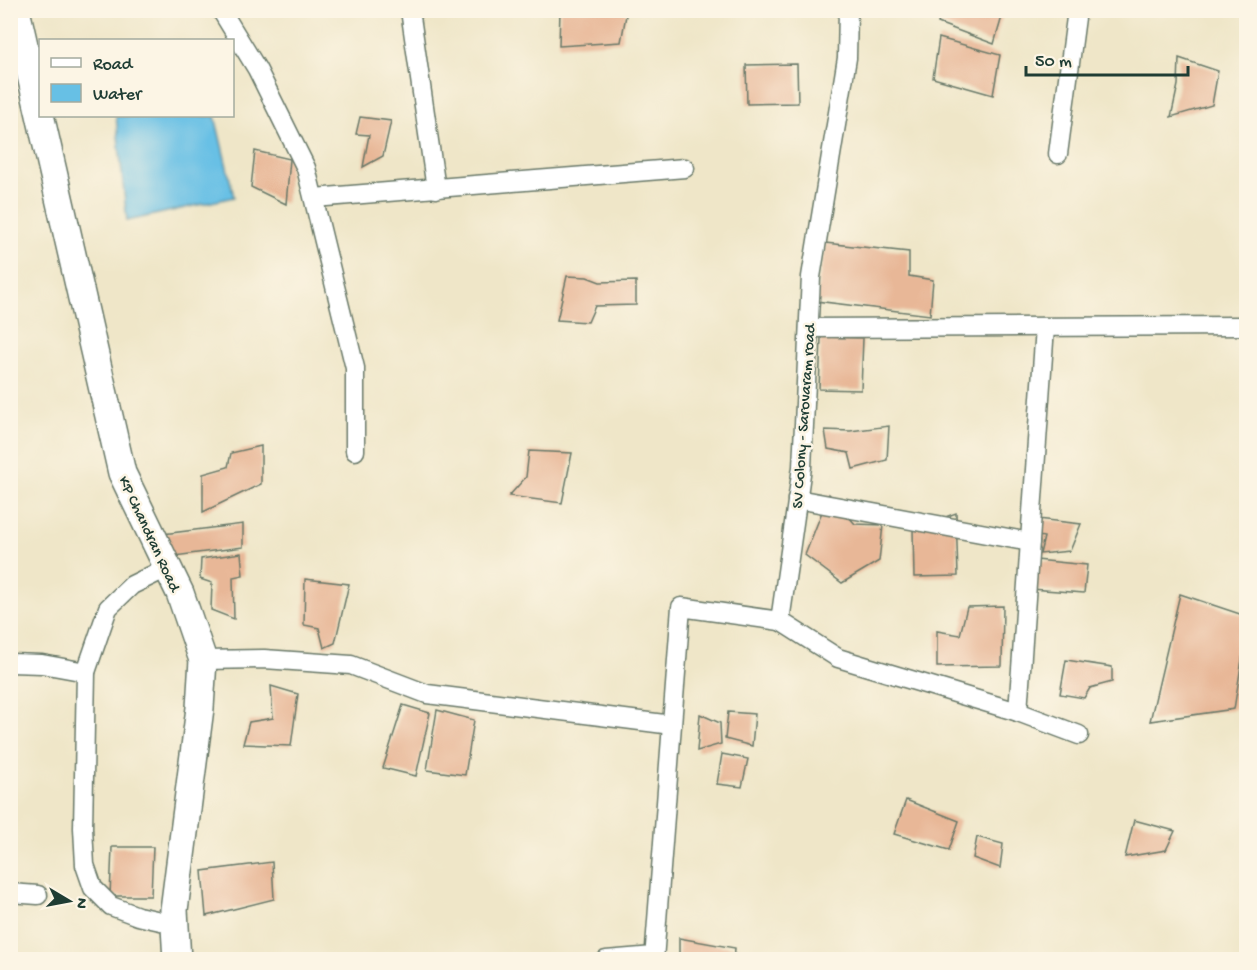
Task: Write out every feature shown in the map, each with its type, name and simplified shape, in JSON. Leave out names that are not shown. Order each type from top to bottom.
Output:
[{"type":"main road","name":"KP Chandran Road","points":[[16,10],[19,54],[122,473],[169,567],[203,660],[174,924],[177,960]]},
{"type":"street","points":[[221,10],[257,69],[306,168],[355,368],[355,451]]},
{"type":"street","points":[[410,10],[436,189]]},
{"type":"street","name":"SV Colony - Sarovaram road","points":[[780,621],[802,467],[811,277],[847,58],[848,10]]},
{"type":"street","points":[[1058,154],[1077,10]]},
{"type":"street","points":[[314,198],[685,168]]},
{"type":"street","points":[[809,328],[1246,326]]},
{"type":"street","points":[[1018,712],[1045,327]]},
{"type":"street","points":[[797,499],[1030,542]]},
{"type":"street","points":[[169,567],[132,585],[108,608],[86,672],[82,828],[86,865],[93,888],[111,906],[138,916],[174,924]]},
{"type":"street","points":[[606,960],[654,958],[681,607],[780,621],[838,658],[1018,712],[1079,735]]},
{"type":"street","points":[[203,660],[264,659],[351,665],[427,694],[672,725]]},
{"type":"street","points":[[10,663],[42,664],[86,672]]},
{"type":"street","points":[[10,893],[38,895]]},
{"type":"water","points":[[116,117],[215,117],[234,197],[127,221]]},
{"type":"building","points":[[560,10],[627,10],[621,42],[559,46]]},
{"type":"building","points":[[941,10],[1004,10],[994,44],[938,23]]},
{"type":"building","points":[[939,38],[1000,55],[993,95],[933,78]]},
{"type":"building","points":[[1179,58],[1218,71],[1212,105],[1171,117],[1178,85]]},
{"type":"building","points":[[797,64],[798,103],[747,104],[746,65]]},
{"type":"building","points":[[360,117],[391,121],[383,156],[363,167],[369,135],[356,134]]},
{"type":"building","points":[[255,151],[290,159],[286,204],[251,187]]},
{"type":"building","points":[[825,243],[909,252],[909,276],[933,280],[930,315],[816,301]]},
{"type":"building","points":[[567,276],[587,277],[600,282],[636,281],[636,305],[595,306],[588,322],[557,320]]},
{"type":"building","points":[[821,337],[863,338],[861,390],[819,389]]},
{"type":"building","points":[[889,426],[887,460],[853,469],[849,453],[828,449],[825,430],[850,431]]},
{"type":"building","points":[[261,446],[261,484],[203,512],[203,474],[228,467],[231,453]]},
{"type":"building","points":[[529,451],[572,453],[562,503],[509,496],[526,477]]},
{"type":"building","points":[[829,494],[855,524],[883,525],[879,561],[842,583],[805,555]]},
{"type":"building","points":[[956,513],[958,576],[914,577],[913,529]]},
{"type":"building","points":[[1038,519],[1081,524],[1070,551],[1040,554],[1044,537],[1033,535]]},
{"type":"building","points":[[243,524],[243,547],[167,557],[163,534]]},
{"type":"building","points":[[241,553],[243,575],[233,577],[234,619],[211,610],[212,583],[200,579],[201,559]]},
{"type":"building","points":[[1036,560],[1087,565],[1084,593],[1031,589]]},
{"type":"building","points":[[305,579],[349,584],[335,643],[324,648],[319,628],[304,625]]},
{"type":"building","points":[[1180,594],[1246,616],[1246,635],[1234,709],[1150,721]]},
{"type":"building","points":[[1003,606],[1002,666],[937,667],[937,631],[960,635],[967,607]]},
{"type":"building","points":[[1066,660],[1112,667],[1112,682],[1090,688],[1084,698],[1060,694]]},
{"type":"building","points":[[271,686],[298,694],[291,746],[243,744],[249,722],[273,718]]},
{"type":"building","points":[[403,705],[430,713],[416,776],[383,768]]},
{"type":"building","points":[[437,710],[474,720],[465,775],[427,770]]},
{"type":"building","points":[[728,712],[755,714],[752,746],[725,739]]},
{"type":"building","points":[[700,714],[720,723],[721,744],[697,751]]},
{"type":"building","points":[[722,754],[748,759],[742,787],[717,784]]},
{"type":"building","points":[[906,800],[959,821],[949,850],[894,834]]},
{"type":"building","points":[[1134,820],[1175,831],[1166,850],[1125,857]]},
{"type":"building","points":[[977,837],[1003,844],[1000,868],[973,858]]},
{"type":"building","points":[[112,847],[153,847],[151,896],[110,896]]},
{"type":"building","points":[[272,862],[274,899],[206,916],[202,871]]},
{"type":"building","points":[[679,938],[735,948],[734,960],[679,960]]}]
